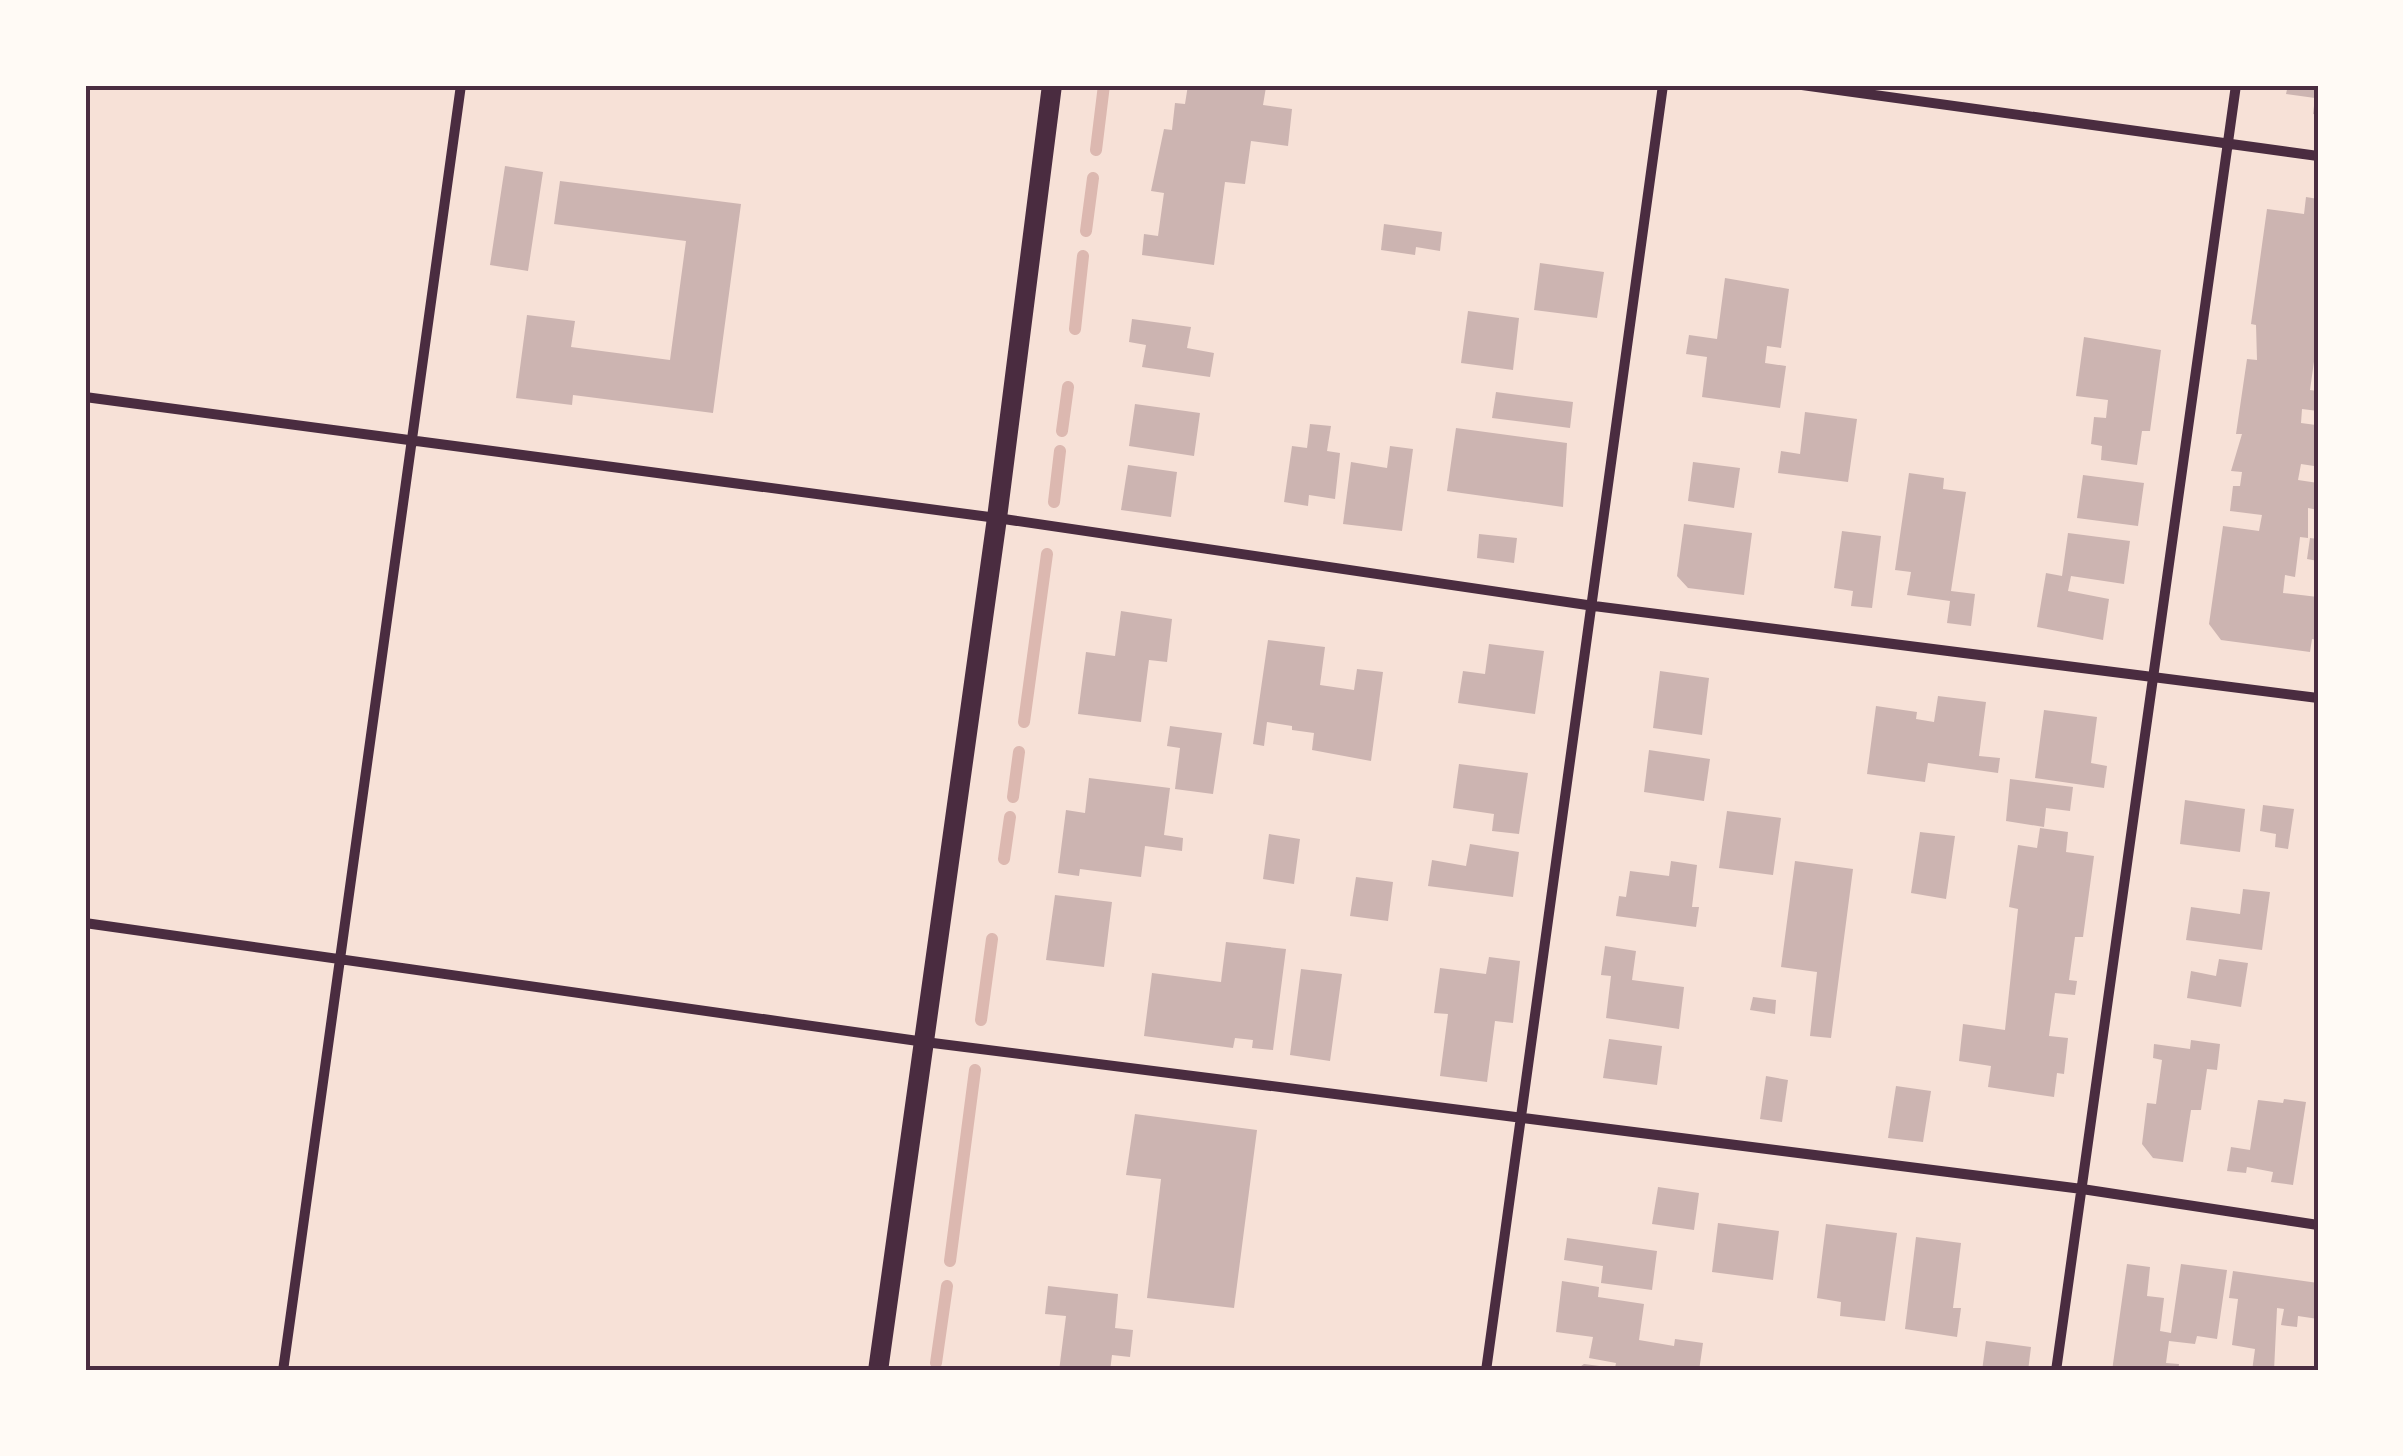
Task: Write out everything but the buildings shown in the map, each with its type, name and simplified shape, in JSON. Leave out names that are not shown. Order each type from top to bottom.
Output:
[{"type":"main road","points":[[878,1371],[998,518],[1052,85]]},
{"type":"street","points":[[283,1371],[462,85]]},
{"type":"street","points":[[1486,1371],[1663,85]]},
{"type":"street","points":[[1802,85],[2318,156]]},
{"type":"street","points":[[2056,1371],[2236,85]]},
{"type":"street","points":[[85,397],[998,518],[1594,606],[2318,698]]},
{"type":"street","points":[[85,924],[924,1042],[2082,1189],[2318,1224]]},
{"type":"waterway","points":[[1096,150],[1104,85]]},
{"type":"waterway","points":[[1086,231],[1093,178]]},
{"type":"waterway","points":[[1075,329],[1083,256]]},
{"type":"waterway","points":[[1062,431],[1068,387]]},
{"type":"waterway","points":[[1054,502],[1060,451]]},
{"type":"waterway","points":[[1024,722],[1047,554]]},
{"type":"waterway","points":[[1013,797],[1019,752]]},
{"type":"waterway","points":[[1004,859],[1010,817]]},
{"type":"waterway","points":[[981,1020],[992,939]]},
{"type":"waterway","points":[[950,1261],[975,1070]]},
{"type":"waterway","points":[[936,1363],[947,1286]]}]
